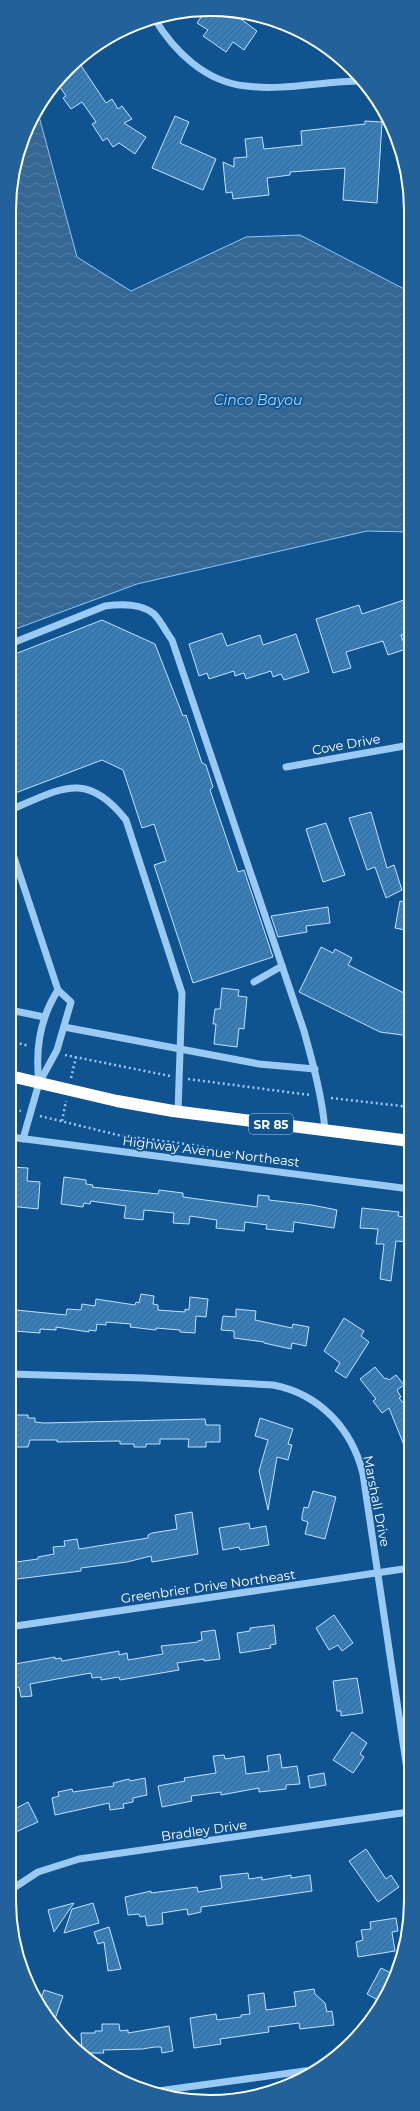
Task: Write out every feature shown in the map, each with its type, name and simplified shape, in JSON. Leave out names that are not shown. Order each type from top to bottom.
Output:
[{"type":"highway","name":"SR 85","points":[[16,1077],[117,1101],[178,1112],[404,1140]]},
{"type":"street","points":[[157,24],[165,37],[195,66],[210,75],[235,84],[262,87],[355,81]]},
{"type":"street","points":[[16,642],[105,606],[120,604],[139,606],[154,614],[172,640],[304,1031],[321,1097],[325,1130]]},
{"type":"street","name":"Cove Drive","points":[[286,767],[404,746]]},
{"type":"street","points":[[16,808],[60,790],[78,787],[96,791],[113,803],[126,820],[182,993],[178,1112]]},
{"type":"street","points":[[16,863],[58,990],[71,1002],[55,1053],[39,1083],[24,1139]]},
{"type":"street","points":[[254,982],[282,966]]},
{"type":"street","points":[[39,1083],[36,1059],[44,1017],[49,1004],[58,990]]},
{"type":"street","points":[[16,1011],[44,1017]]},
{"type":"street","points":[[64,1027],[259,1064],[315,1069]]},
{"type":"street","name":"Highway Avenue Northeast","points":[[16,1138],[404,1188]]},
{"type":"street","name":"Marshall Drive","points":[[16,1374],[143,1378],[273,1385],[305,1396],[327,1411],[343,1428],[353,1445],[363,1474],[404,1749]]},
{"type":"street","name":"Greenbrier Drive Northeast","points":[[16,1626],[404,1569]]},
{"type":"street","name":"Bradley Drive","points":[[16,1886],[38,1872],[79,1859],[404,1813]]},
{"type":"street","points":[[167,2090],[303,2071]]},
{"type":"path","points":[[16,1043],[38,1049]]},
{"type":"path","points":[[55,1053],[179,1078],[404,1106]]},
{"type":"path","points":[[16,1110],[118,1134],[192,1145],[240,1155]]},
{"type":"water","name":"Cinco Bayou","points":[[39,118],[77,257],[131,291],[246,237],[300,235],[404,289],[404,532],[367,531],[137,584],[16,629],[16,197],[26,148]]},
{"type":"building","points":[[202,16],[223,16],[241,19],[257,31],[244,50],[233,42],[226,52],[203,36],[208,30],[197,23]]},
{"type":"building","points":[[81,65],[106,103],[112,99],[118,109],[122,106],[132,119],[124,123],[146,137],[135,154],[119,143],[113,147],[107,138],[103,141],[92,124],[96,122],[82,102],[71,109],[63,98],[66,96],[60,87]]},
{"type":"building","points":[[175,116],[189,122],[180,143],[216,159],[203,190],[152,168]]},
{"type":"building","points":[[365,121],[382,122],[377,203],[343,200],[345,168],[290,172],[290,175],[267,178],[269,195],[233,199],[232,192],[226,193],[223,162],[234,167],[234,158],[247,157],[245,139],[262,137],[264,149],[302,145],[301,131],[365,124]]},
{"type":"building","points":[[404,600],[404,634],[401,635],[404,643],[404,650],[388,655],[383,641],[346,652],[351,668],[333,673],[316,619],[359,605],[362,614]]},
{"type":"building","points":[[102,620],[155,644],[183,716],[186,715],[202,763],[206,765],[213,787],[210,790],[238,872],[244,870],[273,957],[193,983],[154,865],[166,861],[154,824],[142,828],[123,770],[102,760],[16,793],[16,654]]},
{"type":"building","points":[[222,633],[227,646],[260,635],[263,645],[296,634],[309,672],[284,680],[281,674],[273,677],[271,671],[246,679],[244,673],[235,676],[234,671],[209,679],[207,673],[199,676],[189,644]]},
{"type":"building","points":[[371,812],[387,868],[394,865],[402,890],[386,898],[375,867],[367,870],[349,818]]},
{"type":"building","points":[[326,823],[345,875],[323,882],[306,829]]},
{"type":"building","points":[[400,901],[404,902],[404,930],[395,928]]},
{"type":"building","points":[[328,907],[330,923],[306,926],[307,932],[278,937],[271,916]]},
{"type":"building","points":[[321,947],[333,953],[335,949],[352,958],[348,965],[404,993],[404,1035],[380,1032],[299,992]]},
{"type":"building","points":[[222,988],[239,990],[238,996],[247,997],[244,1029],[239,1028],[237,1047],[214,1044],[216,1024],[213,1024],[215,1009],[220,1009]]},
{"type":"building","points":[[16,1167],[28,1168],[27,1181],[40,1182],[38,1209],[16,1207]]},
{"type":"building","points":[[64,1177],[86,1180],[86,1184],[93,1185],[92,1187],[158,1194],[159,1190],[183,1193],[183,1197],[257,1207],[258,1195],[269,1196],[269,1200],[312,1205],[337,1210],[334,1228],[294,1222],[293,1232],[266,1229],[267,1225],[245,1222],[244,1231],[216,1228],[217,1220],[190,1216],[189,1224],[173,1223],[174,1213],[144,1210],[143,1220],[124,1218],[126,1206],[91,1201],[90,1204],[84,1203],[83,1207],[61,1204]]},
{"type":"building","points":[[362,1208],[399,1212],[398,1216],[404,1217],[404,1242],[396,1241],[391,1281],[380,1279],[384,1244],[376,1244],[378,1229],[360,1228]]},
{"type":"building","points":[[141,1294],[154,1296],[153,1304],[158,1305],[158,1310],[185,1312],[185,1309],[189,1310],[190,1297],[208,1299],[206,1317],[196,1316],[195,1333],[180,1332],[180,1330],[156,1328],[156,1330],[130,1327],[131,1324],[106,1322],[106,1325],[97,1324],[96,1331],[89,1330],[89,1332],[56,1327],[56,1330],[40,1329],[40,1333],[16,1331],[16,1310],[66,1315],[67,1309],[81,1310],[82,1304],[95,1306],[96,1299],[135,1305],[136,1302],[139,1303]]},
{"type":"building","points":[[236,1309],[256,1311],[255,1320],[292,1328],[293,1324],[309,1327],[306,1346],[292,1343],[291,1349],[264,1342],[234,1338],[234,1331],[221,1330],[223,1316],[236,1317]]},
{"type":"building","points":[[344,1318],[364,1331],[361,1336],[369,1342],[346,1378],[335,1371],[340,1363],[324,1351]]},
{"type":"building","points":[[375,1367],[385,1379],[387,1378],[389,1380],[396,1375],[404,1385],[397,1390],[401,1397],[399,1398],[404,1404],[404,1445],[389,1408],[382,1413],[373,1401],[376,1399],[360,1379]]},
{"type":"building","points":[[16,1415],[28,1415],[28,1418],[35,1418],[35,1422],[44,1423],[205,1419],[206,1425],[220,1425],[220,1442],[206,1442],[206,1447],[188,1447],[189,1439],[160,1439],[160,1444],[146,1444],[146,1447],[134,1447],[134,1444],[120,1444],[120,1441],[57,1442],[57,1440],[30,1440],[28,1447],[16,1447]]},
{"type":"building","points":[[260,1418],[293,1429],[288,1444],[292,1445],[288,1460],[277,1457],[268,1510],[259,1471],[268,1440],[255,1436]]},
{"type":"building","points":[[313,1491],[336,1497],[325,1539],[305,1534],[308,1522],[302,1520],[302,1516],[304,1507],[308,1508]]},
{"type":"building","points":[[192,1512],[198,1554],[152,1562],[151,1556],[127,1562],[81,1568],[81,1571],[16,1579],[16,1562],[38,1559],[38,1557],[54,1554],[53,1547],[65,1546],[64,1541],[77,1539],[79,1549],[148,1538],[148,1535],[152,1533],[177,1529],[175,1515]]},
{"type":"building","points":[[249,1523],[250,1529],[266,1526],[269,1545],[240,1550],[239,1547],[223,1550],[219,1528]]},
{"type":"building","points":[[334,1615],[353,1643],[342,1651],[338,1645],[329,1650],[316,1628]]},
{"type":"building","points":[[274,1625],[276,1644],[270,1645],[271,1648],[240,1653],[237,1633],[250,1631],[250,1628]]},
{"type":"building","points":[[215,1630],[220,1659],[204,1661],[204,1659],[177,1663],[179,1670],[120,1680],[119,1677],[101,1680],[101,1677],[92,1678],[91,1673],[30,1684],[32,1696],[21,1697],[19,1687],[16,1688],[16,1664],[55,1657],[55,1659],[61,1658],[62,1661],[119,1651],[119,1655],[127,1653],[128,1660],[163,1654],[161,1646],[198,1642],[202,1640],[201,1632]]},
{"type":"building","points":[[357,1678],[363,1713],[341,1716],[341,1711],[337,1711],[333,1681]]},
{"type":"building","points":[[352,1732],[367,1743],[360,1754],[364,1757],[353,1773],[333,1760]]},
{"type":"building","points":[[280,1754],[282,1768],[297,1766],[300,1784],[286,1785],[286,1789],[259,1792],[259,1788],[221,1795],[221,1792],[191,1796],[192,1801],[162,1807],[158,1786],[185,1781],[184,1778],[216,1773],[213,1756],[224,1755],[225,1759],[244,1756],[246,1774],[269,1771],[267,1756]]},
{"type":"building","points":[[324,1773],[326,1785],[310,1788],[308,1776]]},
{"type":"building","points":[[145,1778],[147,1795],[133,1798],[133,1802],[123,1804],[124,1808],[110,1810],[109,1803],[55,1815],[52,1798],[59,1796],[58,1792],[72,1789],[73,1792],[114,1786],[113,1783],[129,1779],[130,1781]]},
{"type":"building","points":[[28,1802],[38,1822],[16,1832],[16,1808]]},
{"type":"building","points":[[366,1849],[386,1879],[391,1875],[399,1887],[378,1902],[349,1861]]},
{"type":"building","points":[[248,1873],[249,1879],[262,1877],[262,1880],[291,1875],[291,1878],[310,1875],[312,1891],[201,1907],[201,1912],[188,1915],[187,1909],[162,1913],[163,1924],[147,1926],[145,1916],[140,1917],[139,1914],[128,1915],[125,1897],[151,1891],[151,1893],[197,1887],[198,1892],[222,1888],[220,1876]]},
{"type":"building","points":[[74,1903],[54,1932],[48,1910]]},
{"type":"building","points":[[93,1903],[99,1923],[64,1933],[72,1909]]},
{"type":"building","points":[[396,1918],[398,1931],[392,1932],[395,1951],[358,1957],[356,1942],[363,1940],[361,1930],[371,1929],[370,1922]]},
{"type":"building","points":[[109,1927],[121,1969],[108,1971],[104,1942],[98,1944],[94,1932]]},
{"type":"building","points":[[381,1968],[390,1973],[377,2000],[367,1994]]},
{"type":"building","points":[[314,1989],[315,1994],[325,2003],[327,2012],[332,2011],[334,2025],[300,2029],[299,2023],[268,2027],[269,2032],[220,2039],[221,2044],[194,2048],[190,2018],[216,2014],[217,2020],[241,2017],[241,2015],[250,2014],[248,1995],[264,1993],[266,2010],[296,2006],[294,1992]]},
{"type":"building","points":[[44,1990],[63,1996],[55,2018],[49,2009],[42,1997]]},
{"type":"building","points":[[102,2024],[119,2024],[120,2031],[128,2030],[128,2033],[169,2026],[173,2051],[162,2053],[161,2047],[155,2047],[142,2049],[103,2050],[104,2053],[90,2053],[82,2047],[81,2033],[95,2033],[95,2031],[102,2031]]}]
